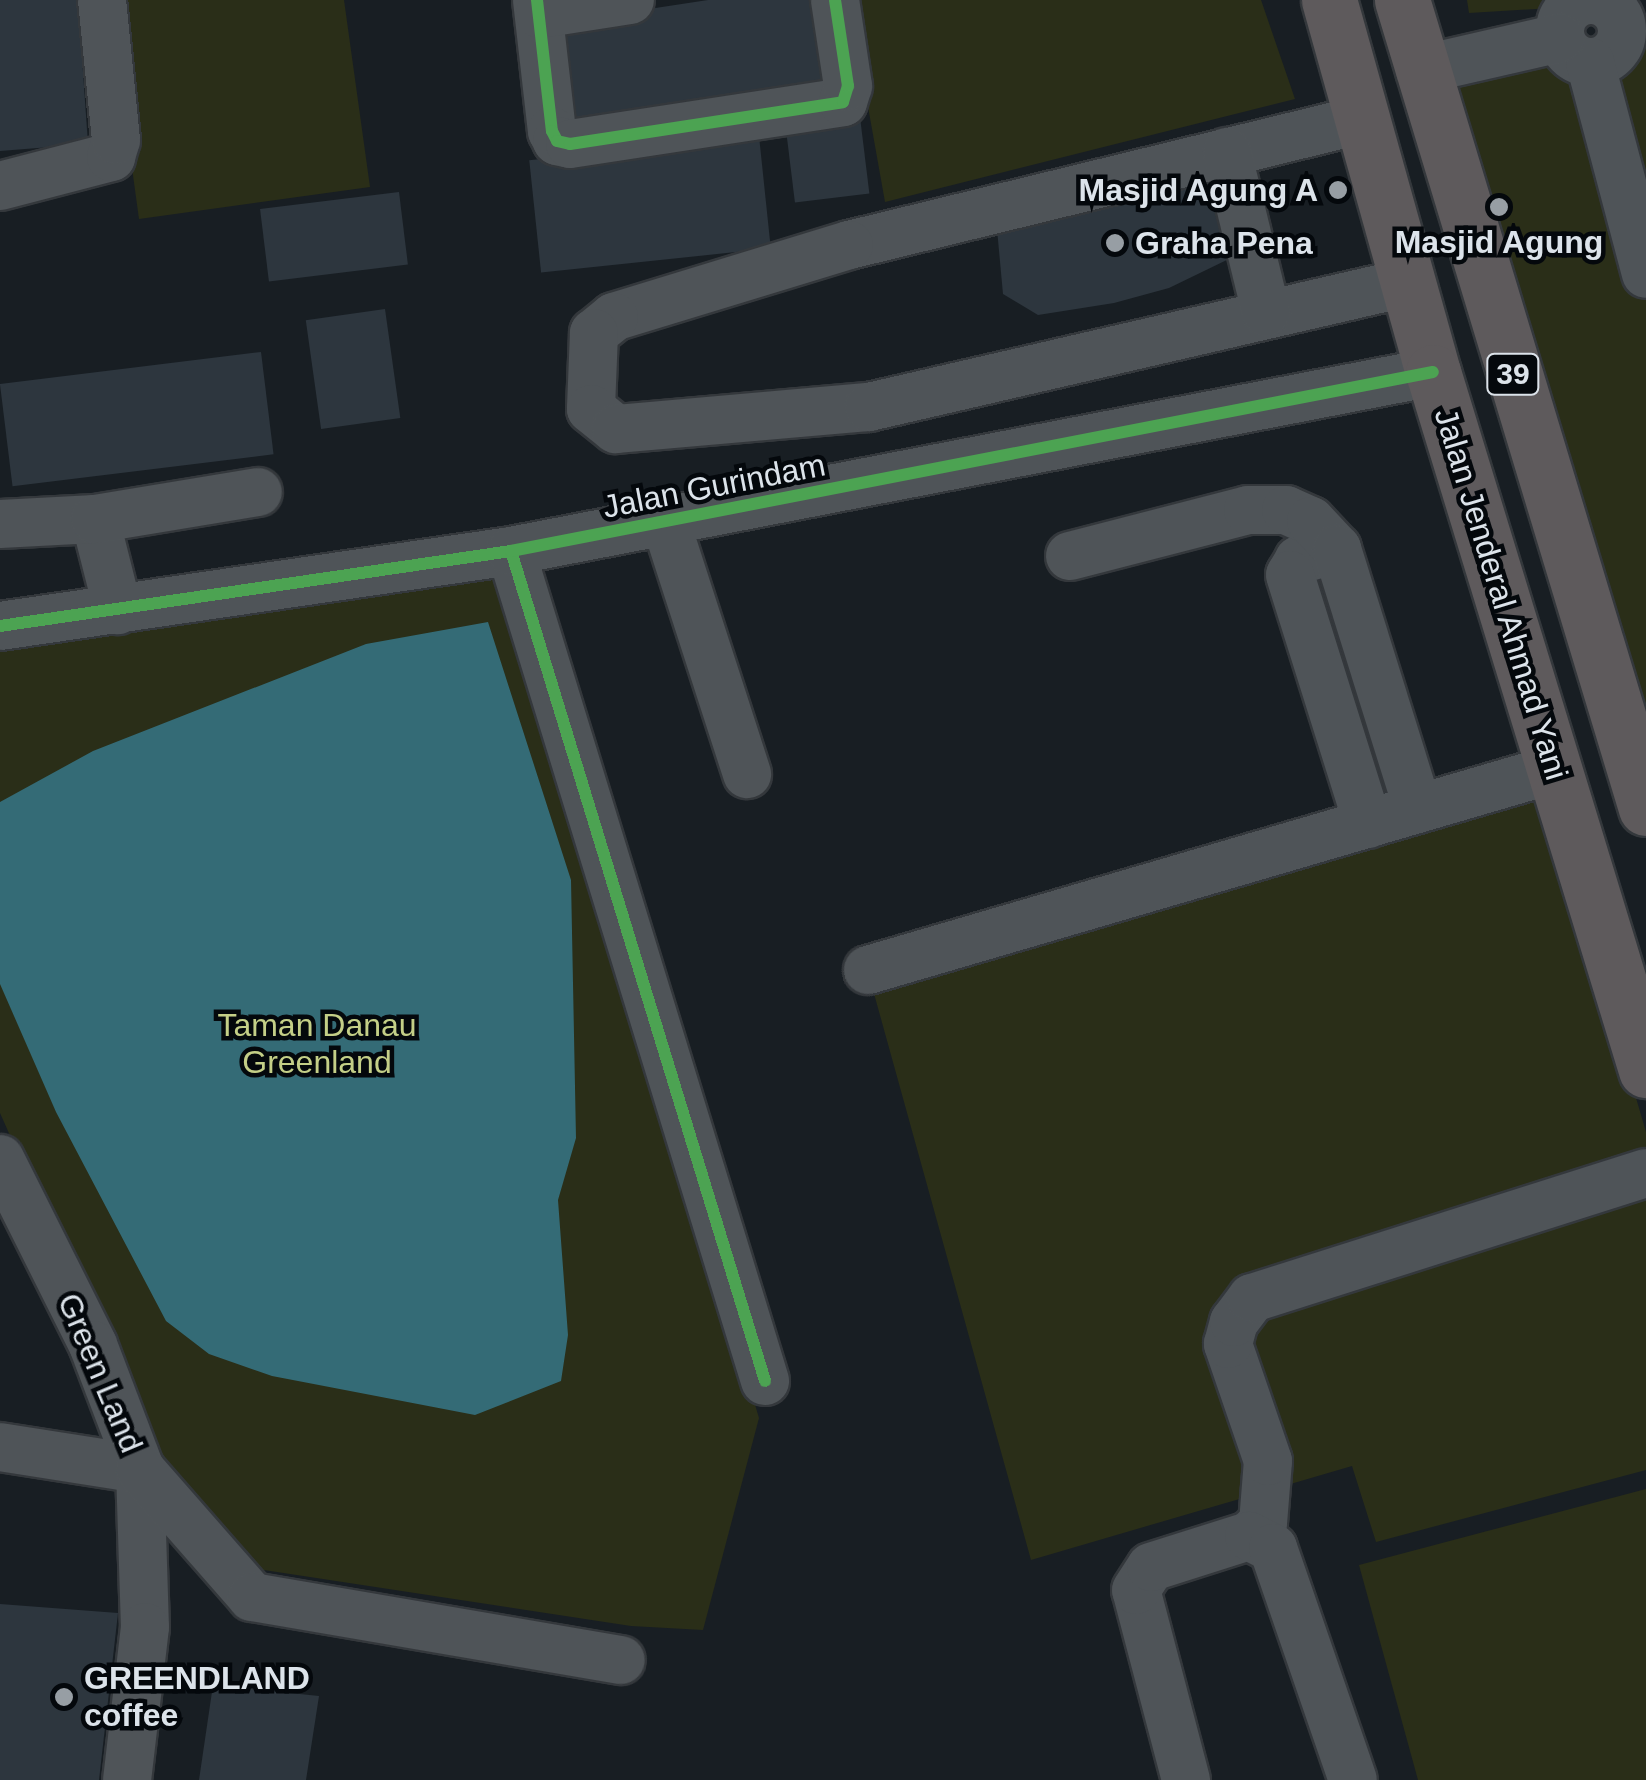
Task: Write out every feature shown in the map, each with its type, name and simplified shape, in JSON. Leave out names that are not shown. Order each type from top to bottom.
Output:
[{"type":"highway","name":"Jalan Jenderal Ahmad Yani","points":[[1328,0],[1433,372],[1646,1070]]},
{"type":"highway","name":"39","points":[[1402,0],[1420,70],[1646,808]]},
{"type":"highway","points":[[1554,769],[1627,748]]},
{"type":"street","points":[[0,186],[111,157],[116,140],[102,0]]},
{"type":"street","points":[[630,0],[538,7],[552,131],[557,141],[570,144],[844,102],[848,86],[835,0]]},
{"type":"street","points":[[1420,70],[1605,39],[1646,274]]},
{"type":"street","points":[[1364,119],[754,271],[614,317],[594,333],[591,408],[616,429],[869,407],[1408,282]]},
{"type":"street","points":[[1227,152],[1266,312]]},
{"type":"street","name":"Jalan Gurindam","points":[[0,626],[510,552],[885,482],[1433,372]]},
{"type":"street","points":[[869,407],[885,482]]},
{"type":"street","points":[[0,524],[95,519],[258,492]]},
{"type":"street","points":[[1070,556],[1248,510],[1286,510],[1311,521],[1337,550],[1418,809]]},
{"type":"street","points":[[95,519],[118,610]]},
{"type":"street","points":[[666,523],[747,774]]},
{"type":"street","points":[[1337,550],[1300,560],[1290,575],[1368,824]]},
{"type":"street","points":[[510,552],[765,1382]]},
{"type":"street","points":[[868,970],[1554,769]]},
{"type":"street","name":"Green Land","points":[[0,1159],[93,1344],[140,1469],[145,1627],[127,1780]]},
{"type":"street","points":[[1186,1780],[1136,1590],[1151,1568],[1249,1536],[1263,1523],[1268,1461],[1228,1344],[1234,1322],[1252,1298],[1646,1173]]},
{"type":"street","points":[[0,1447],[140,1469],[252,1597],[621,1660]]},
{"type":"street","points":[[1249,1536],[1273,1548],[1353,1780]]},
{"type":"green space","points":[[109,0],[344,0],[370,187],[139,219]]},
{"type":"green space","points":[[849,0],[1261,0],[1295,99],[885,202]]},
{"type":"green space","points":[[1467,0],[1553,0],[1552,8],[1469,13]]},
{"type":"green space","points":[[1642,19],[1646,19],[1646,713],[1440,76],[1602,53],[1630,42]]},
{"type":"green space","name":"Taman Danau Greenland","points":[[506,566],[759,1418],[703,1630],[631,1626],[199,1560],[0,1113],[0,650]]},
{"type":"green space","points":[[1545,787],[1646,1132],[1646,1470],[1376,1542],[1352,1466],[1031,1560],[873,990]]},
{"type":"green space","points":[[1646,1489],[1646,1780],[1418,1780],[1359,1565]]},
{"type":"water","points":[[488,622],[571,880],[576,1138],[558,1200],[568,1335],[561,1381],[475,1415],[272,1376],[209,1354],[166,1321],[56,1112],[0,984],[0,802],[93,751],[366,644]]},
{"type":"building","points":[[0,0],[78,0],[88,144],[0,151]]},
{"type":"building","points":[[708,0],[814,0],[827,87],[559,126],[544,25]]},
{"type":"building","points":[[860,117],[869,193],[795,203],[786,126]]},
{"type":"building","points":[[759,136],[771,248],[541,273],[529,160]]},
{"type":"building","name":"Graha Pena","points":[[1163,185],[1221,188],[1235,256],[1169,288],[1114,303],[1038,315],[1003,294],[997,229]]},
{"type":"building","points":[[399,192],[408,264],[269,282],[260,209]]},
{"type":"building","points":[[385,309],[400,418],[321,429],[306,320]]},
{"type":"building","points":[[261,352],[274,454],[13,486],[0,384]]},
{"type":"building","name":"GREENDLAND coffee","points":[[0,1604],[118,1613],[99,1780],[0,1780]]},
{"type":"building","points":[[213,1685],[319,1696],[306,1780],[199,1780]]},
{"type":"cycle path","points":[[537,0],[552,131],[557,141],[570,144],[843,102],[848,86],[835,0]]},
{"type":"cycle path","points":[[0,626],[511,551],[1433,372]]},
{"type":"cycle path","points":[[511,551],[765,1381]]},
{"type":"place","name":"Masjid Agung A","points":[[1338,190]]},
{"type":"place","name":"Masjid Agung","points":[[1499,207]]},
{"type":"place","name":"Graha Pena","points":[[1115,243]]},
{"type":"place","name":"GREENDLAND coffee","points":[[64,1697]]}]
